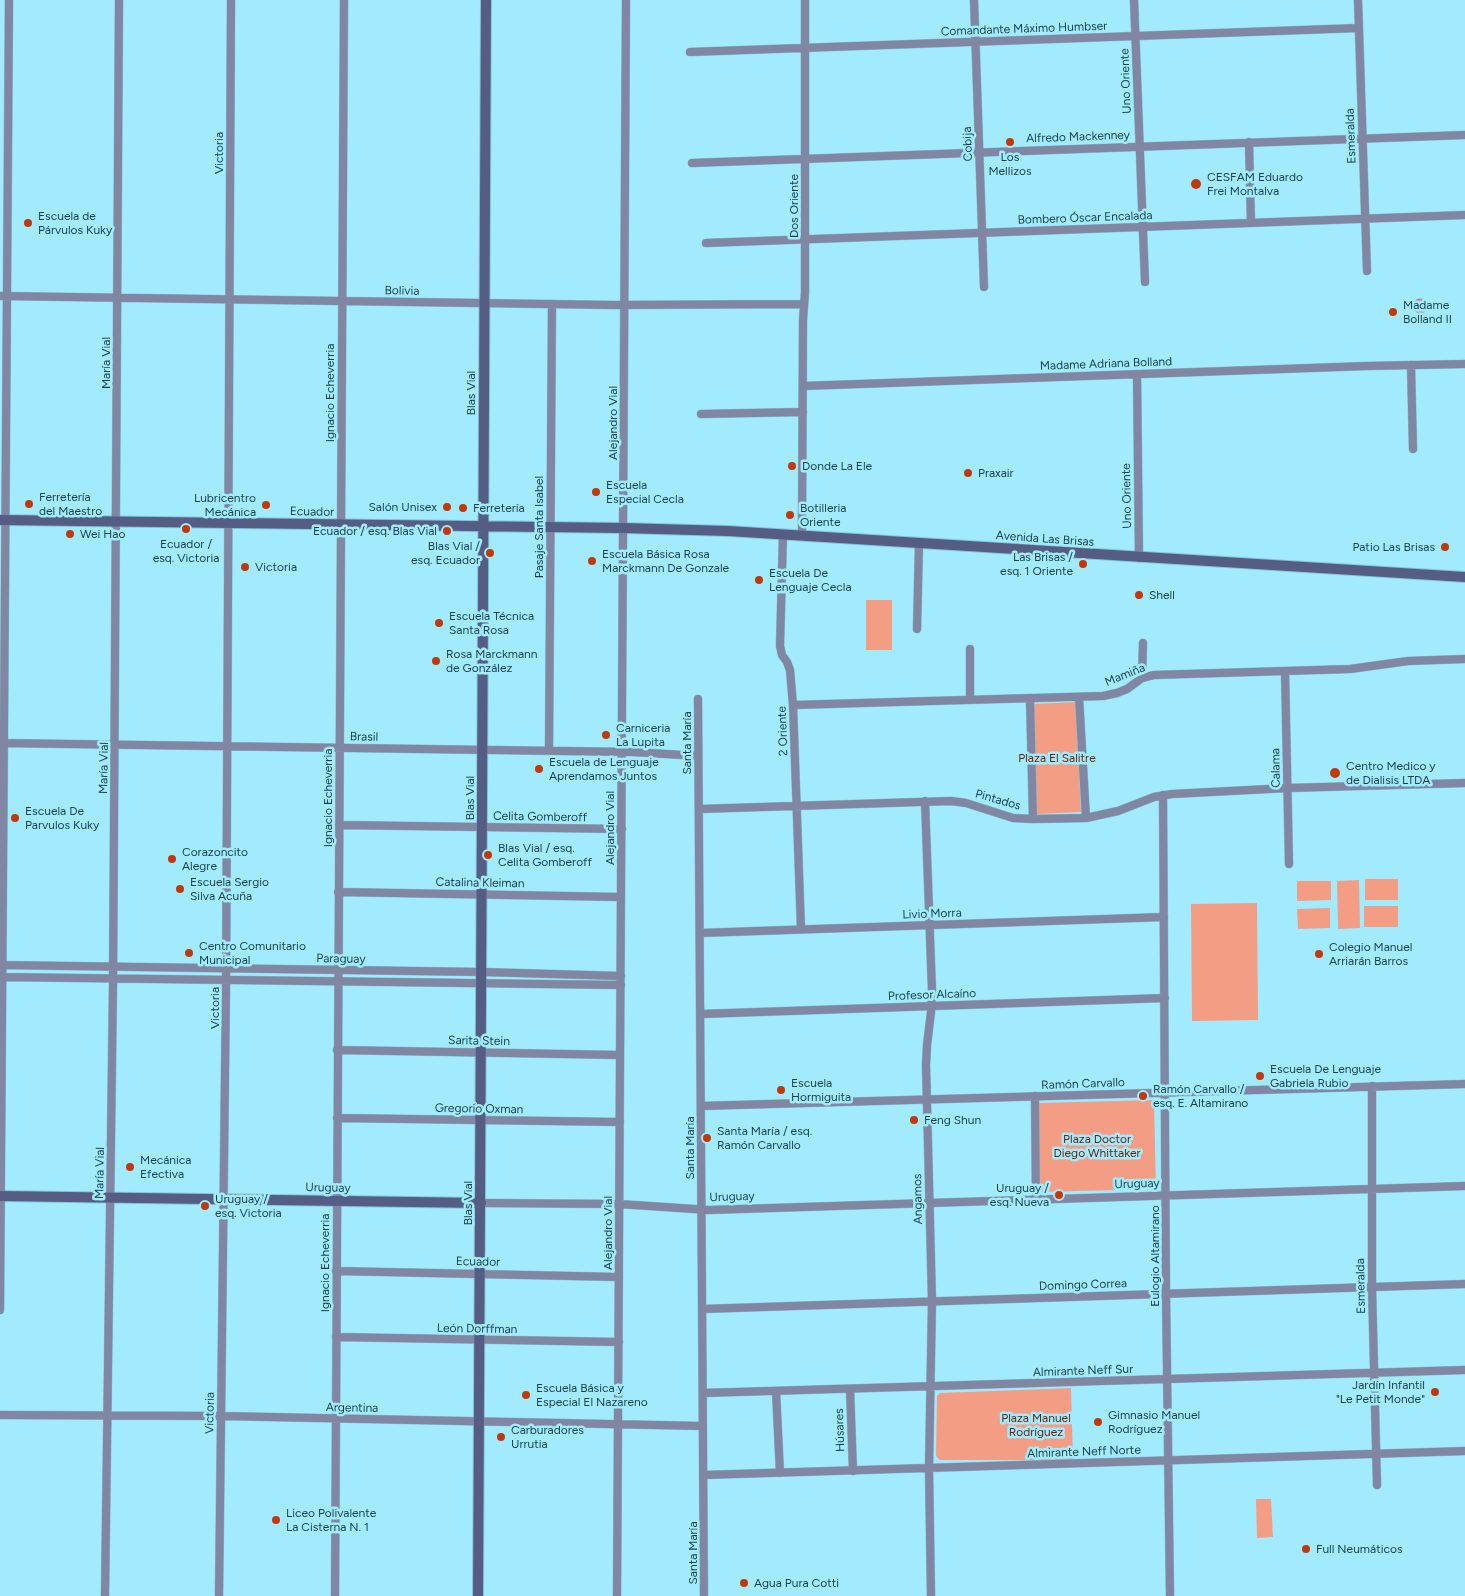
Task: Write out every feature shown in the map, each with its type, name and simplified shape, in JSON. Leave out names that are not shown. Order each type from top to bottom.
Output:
[{"type":"street","points":[[0,1310],[4,296],[9,0]]},
{"type":"street","name":"María Vial","points":[[105,1596],[111,1198],[117,522],[119,0]]},
{"type":"street","name":"Victoria","points":[[219,1596],[226,980],[231,0]]},
{"type":"street","name":"Ignacio Echeverria","points":[[335,1596],[344,0]]},
{"type":"street","name":"Blas Vial","points":[[478,1596],[486,0]]},
{"type":"street","name":"Alejandro Vial","points":[[617,1596],[626,0]]},
{"type":"street","name":"Dos Oriente","points":[[802,535],[806,0]]},
{"type":"street","name":"Cobija","points":[[974,0],[984,287]]},
{"type":"street","name":"Uno Oriente","points":[[1134,0],[1145,282]]},
{"type":"street","name":"Esmeralda","points":[[1358,0],[1367,271]]},
{"type":"street","name":"Comandante Máximo Humbser","points":[[690,52],[1359,28]]},
{"type":"street","name":"Alfredo Mackenney","points":[[692,163],[1465,134]]},
{"type":"street","points":[[1248,142],[1251,223]]},
{"type":"street","name":"Bombero Óscar Encalada","points":[[706,243],[1465,215]]},
{"type":"street","name":"Bolivia","points":[[4,296],[624,305],[804,304]]},
{"type":"street","name":"Pasaje Santa Isabel","points":[[549,751],[552,304]]},
{"type":"street","name":"Madame Adriana Bolland","points":[[803,386],[1465,364]]},
{"type":"street","points":[[1411,365],[1414,449]]},
{"type":"street","name":"Uno Oriente","points":[[1137,374],[1139,558]]},
{"type":"street","points":[[701,414],[802,412]]},
{"type":"street","name":"Ecuador","points":[[3,520],[623,528]]},
{"type":"street","name":"Avenida Las Brisas","points":[[623,528],[802,535],[1139,558],[1465,577]]},
{"type":"street","name":"2 Oriente","points":[[783,534],[780,646],[790,670],[793,705],[801,929]]},
{"type":"street","points":[[917,629],[919,543]]},
{"type":"street","points":[[1142,678],[1143,643]]},
{"type":"street","points":[[970,649],[970,700]]},
{"type":"street","name":"Mamiña","points":[[793,705],[1103,696],[1117,693],[1142,678],[1154,675],[1350,670],[1408,661],[1465,659]]},
{"type":"street","name":"Calama","points":[[1286,671],[1289,864]]},
{"type":"street","points":[[1079,697],[1086,818]]},
{"type":"street","points":[[1030,698],[1033,819]]},
{"type":"street","name":"Santa María","points":[[698,699],[704,1596]]},
{"type":"street","name":"Brasil","points":[[2,743],[622,752],[698,756]]},
{"type":"street","name":"Pintados","points":[[699,809],[959,801],[1004,816],[1033,819],[1086,818],[1113,813],[1163,795],[1288,788],[1465,783]]},
{"type":"street","name":"Eulogio Altamirano","points":[[1163,795],[1170,1596]]},
{"type":"street","name":"Angamos","points":[[926,801],[932,1006],[926,1053],[932,1301],[929,1468],[931,1596]]},
{"type":"street","name":"Celita Gomberoff","points":[[339,825],[622,830]]},
{"type":"street","name":"Catalina Kleiman","points":[[338,892],[621,897]]},
{"type":"street","name":"Livio Morra","points":[[700,933],[1164,917]]},
{"type":"street","name":"Paraguay","points":[[1,965],[482,972],[621,976]]},
{"type":"street","name":"Paraguay","points":[[1,977],[621,985]]},
{"type":"street","name":"Profesor Alcaíno","points":[[700,1014],[1164,998]]},
{"type":"street","name":"Sarita Stein","points":[[338,1050],[620,1055]]},
{"type":"street","name":"Ramón Carvallo","points":[[701,1106],[1465,1084]]},
{"type":"street","name":"Esmeralda","points":[[1372,1086],[1372,1287],[1377,1485]]},
{"type":"street","points":[[1035,1096],[1036,1200]]},
{"type":"street","name":"Gregorio Oxman","points":[[337,1118],[620,1122]]},
{"type":"street","name":"Uruguay","points":[[0,1196],[620,1204],[702,1210],[1465,1186]]},
{"type":"street","name":"Ecuador","points":[[336,1271],[619,1277]]},
{"type":"street","name":"Domingo Correa","points":[[702,1309],[1465,1284]]},
{"type":"street","name":"León Dorffman","points":[[336,1337],[619,1342]]},
{"type":"street","name":"Almirante Neff Sur","points":[[703,1393],[1465,1370]]},
{"type":"street","name":"Húsares","points":[[850,1389],[853,1471]]},
{"type":"street","points":[[776,1391],[780,1473]]},
{"type":"street","name":"Argentina","points":[[0,1415],[221,1416],[703,1426]]},
{"type":"street","name":"Almirante Neff Norte","points":[[704,1475],[1465,1451]]},
{"type":"green space","points":[[866,600],[892,600],[892,650],[866,650]]},
{"type":"green space","name":"Plaza El Salitre","points":[[1076,702],[1081,812],[1037,814],[1033,704]]},
{"type":"green space","points":[[1365,879],[1398,879],[1398,900],[1365,900]]},
{"type":"green space","points":[[1359,880],[1360,928],[1338,929],[1337,881]]},
{"type":"green space","points":[[1297,881],[1331,881],[1331,900],[1297,901]]},
{"type":"green space","points":[[1257,903],[1258,1020],[1192,1021],[1191,904]]},
{"type":"green space","points":[[1364,906],[1398,906],[1398,927],[1364,927]]},
{"type":"green space","points":[[1330,908],[1330,928],[1298,929],[1297,909]]},
{"type":"green space","name":"Plaza Doctor Diego Whittaker","points":[[1154,1100],[1156,1189],[1039,1192],[1037,1103]]},
{"type":"green space","name":"Plaza Manuel Rodríguez","points":[[1071,1388],[1073,1460],[940,1460],[936,1456],[937,1396],[940,1393]]},
{"type":"green space","points":[[1256,1499],[1271,1499],[1273,1537],[1257,1538]]},
{"type":"shaded area","points":[[1417,299],[1423,299],[1427,306],[1423,313],[1417,313],[1413,309],[1413,303]]},
{"type":"place","name":"Los Mellizos","points":[[1010,142]]},
{"type":"place","name":"CESFAM Eduardo Frei Montalva","points":[[1196,184]]},
{"type":"place","name":"Escuela de Párvulos Kuky","points":[[28,223]]},
{"type":"place","name":"Madame Bolland II","points":[[1393,312]]},
{"type":"place","name":"Donde La Ele","points":[[792,466]]},
{"type":"place","name":"Praxair","points":[[968,473]]},
{"type":"place","name":"Escuela Especial Cecla","points":[[596,492]]},
{"type":"place","name":"Ferretería del Maestro","points":[[29,504]]},
{"type":"place","name":"Lubricentro Mecánica","points":[[266,505]]},
{"type":"place","name":"Salón Unisex","points":[[447,507]]},
{"type":"place","name":"Ferretería","points":[[463,508]]},
{"type":"place","name":"Botilleria Oriente","points":[[790,515]]},
{"type":"place","name":"Ecuador / esq. Victoria","points":[[186,529]]},
{"type":"place","name":"Ecuador / esq. Blas Vial","points":[[447,531]]},
{"type":"place","name":"Wei Hao","points":[[70,534]]},
{"type":"place","name":"Patio Las Brisas","points":[[1445,547]]},
{"type":"place","name":"Blas Vial / esq. Ecuador","points":[[490,553]]},
{"type":"place","name":"Escuela Básica Rosa Marckmann De Gonzale","points":[[592,561]]},
{"type":"place","name":"Las Brisas / esq. 1 Oriente","points":[[1083,564]]},
{"type":"place","name":"Victoria","points":[[245,567]]},
{"type":"place","name":"Escuela De Lenguaje Cecla","points":[[759,580]]},
{"type":"place","name":"Shell","points":[[1139,595]]},
{"type":"place","name":"Escuela Técnica Santa Rosa","points":[[439,623]]},
{"type":"place","name":"Rosa Marckmann de González","points":[[436,661]]},
{"type":"place","name":"Carniceria La Lupita","points":[[606,735]]},
{"type":"place","name":"Escuela de Lenguaje Aprendamos Juntos","points":[[539,769]]},
{"type":"place","name":"Centro Medico y de Dialisis LTDA","points":[[1335,773]]},
{"type":"place","name":"Escuela De Parvulos Kuky","points":[[15,818]]},
{"type":"place","name":"Blas Vial / esq. Celita Gomberoff","points":[[488,855]]},
{"type":"place","name":"Corazoncito Alegre","points":[[172,859]]},
{"type":"place","name":"Escuela Sergio Silva Acuña","points":[[180,889]]},
{"type":"place","name":"Centro Comunitario Municipal","points":[[189,953]]},
{"type":"place","name":"Colegio Manuel Arriarán Barros","points":[[1319,954]]},
{"type":"place","name":"Escuela De Lenguaje Gabriela Rubio","points":[[1260,1076]]},
{"type":"place","name":"Escuela Hormiguita","points":[[781,1090]]},
{"type":"place","name":"Ramón Carvallo / esq. E. Altamirano","points":[[1143,1096]]},
{"type":"place","name":"Feng Shun","points":[[914,1120]]},
{"type":"place","name":"Santa María / esq. Ramón Carvallo","points":[[707,1138]]},
{"type":"place","name":"Mecánica Efectiva","points":[[130,1167]]},
{"type":"place","name":"Uruguay / esq. Nueva","points":[[1059,1195]]},
{"type":"place","name":"Uruguay / esq. Victoria","points":[[205,1206]]},
{"type":"place","name":"Jardín Infantil \"Le Petit Monde\"","points":[[1435,1392]]},
{"type":"place","name":"Escuela Básica y Especial El Nazareno","points":[[526,1395]]},
{"type":"place","name":"Gimnasio Manuel Rodríguez","points":[[1098,1422]]},
{"type":"place","name":"Carburadores Urrutia","points":[[501,1437]]},
{"type":"place","name":"Liceo Polivalente La Cisterna N. 1","points":[[276,1520]]},
{"type":"place","name":"Full Neumáticos","points":[[1306,1549]]},
{"type":"place","name":"Agua Pura Cotti","points":[[744,1583]]}]
